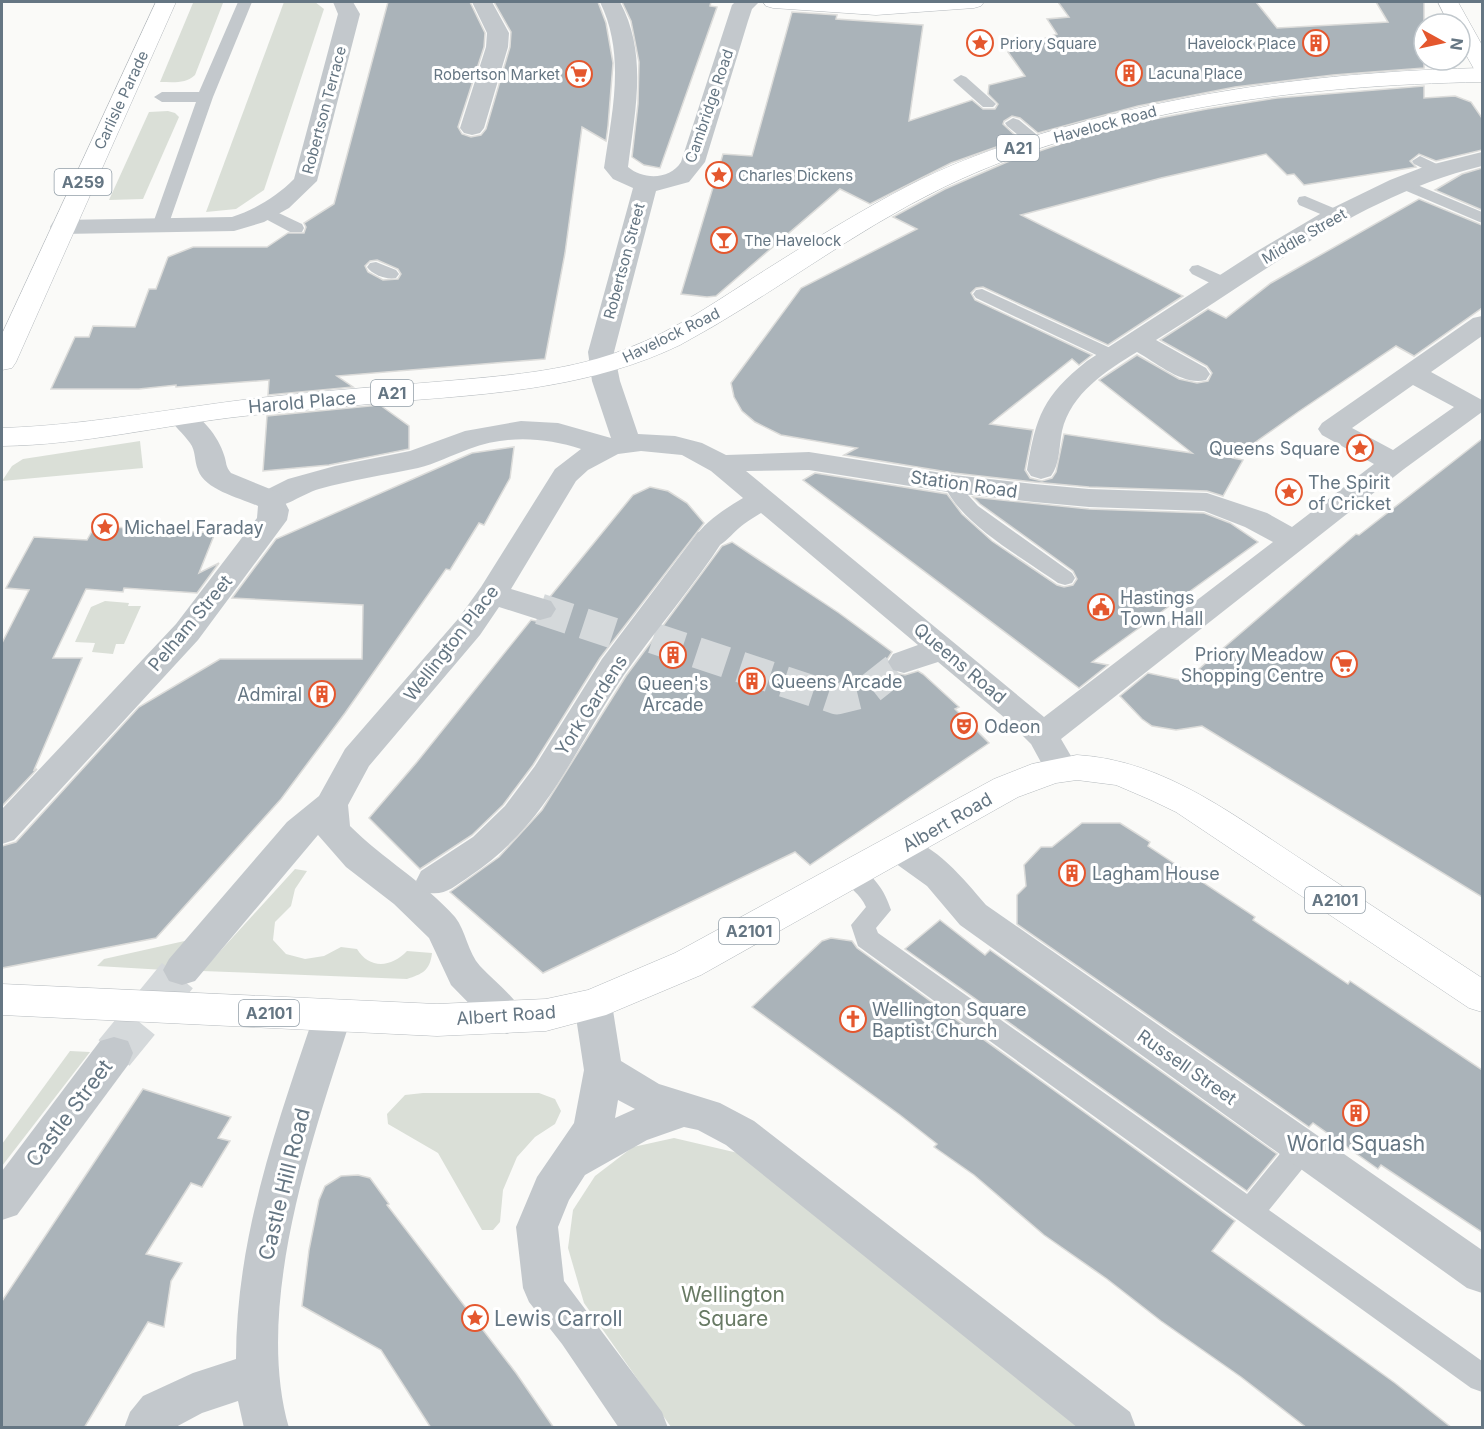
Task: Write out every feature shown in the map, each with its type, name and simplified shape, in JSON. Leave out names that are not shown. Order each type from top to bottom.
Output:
[{"type":"main road","name":"Carlisle Parade","points":[[2,362],[166,2]]},
{"type":"main road","points":[[772,2],[876,9],[974,2]]},
{"type":"main road","points":[[1448,2],[1482,64]]},
{"type":"main road","name":"Havelock Road","points":[[602,367],[639,354],[706,321],[825,243],[918,190],[999,154],[1130,115],[1197,101],[1337,82],[1437,75],[1482,75]]},
{"type":"main road","name":"Harold Place","points":[[2,437],[45,436],[237,408],[536,380],[602,367]]},
{"type":"main road","name":"Albert Road","points":[[2,1000],[437,1020],[546,1015],[593,1004],[688,964],[853,875],[1006,788],[1032,776],[1061,768]]},
{"type":"main road","name":"A2101","points":[[1061,768],[1102,769],[1135,778],[1188,803],[1482,997]]},
{"type":"street","name":"Robertson Terrace","points":[[62,227],[234,224],[266,212],[288,199],[305,181],[349,14],[343,2]]},
{"type":"street","points":[[472,128],[497,47],[498,33],[482,2]]},
{"type":"street","name":"Robertson Street","points":[[602,367],[601,352],[646,183],[630,181],[621,176],[616,168],[628,51],[623,28],[610,2]]},
{"type":"street","name":"Cambridge Road","points":[[646,183],[665,182],[684,176],[693,162],[737,21],[743,5],[749,2]]},
{"type":"street","name":"Middle Street","points":[[1037,482],[1050,425],[1059,403],[1078,381],[1226,284],[1367,199],[1403,184],[1428,166],[1482,159]]},
{"type":"street","points":[[1394,463],[1332,429],[1479,326]]},
{"type":"street","points":[[1138,341],[1196,374]]},
{"type":"street","points":[[182,417],[203,440],[210,455],[212,470],[221,479],[270,500],[298,486],[335,475],[417,459],[465,440],[521,430],[558,432],[617,445],[602,367]]},
{"type":"street","points":[[1043,736],[1108,681],[1295,541],[1394,463],[1473,406],[1412,374]]},
{"type":"street","name":"Queens Road","points":[[617,445],[662,442],[694,450],[721,465],[1018,711],[1043,736],[1061,768]]},
{"type":"street","name":"Wellington Place","points":[[182,970],[298,831],[331,806],[357,758],[469,627],[492,594],[565,475],[579,461],[617,445]]},
{"type":"street","name":"Station Road","points":[[721,465],[745,462],[809,461],[954,484],[1037,482],[1089,498],[1208,502],[1256,520],[1295,541]]},
{"type":"street","name":"Pelham Street","points":[[2,831],[187,632],[272,520],[274,510],[270,500]]},
{"type":"street","name":"York Gardens","points":[[421,888],[470,859],[502,832],[563,749],[613,668],[709,539],[733,517],[762,500]]},
{"type":"street","points":[[492,594],[540,609]]},
{"type":"street","points":[[904,662],[942,648]]},
{"type":"street","points":[[331,806],[333,831],[359,857],[421,888],[464,974],[507,1018]]},
{"type":"street","name":"Russell Street","points":[[900,848],[940,876],[973,915],[1482,1274]]},
{"type":"street","points":[[593,1004],[603,1070],[593,1128],[552,1190],[537,1227],[544,1288],[577,1330],[646,1428]]},
{"type":"street","name":"Castle Hill Road","points":[[267,1428],[257,1373],[259,1293],[270,1222],[287,1155],[333,1016]]},
{"type":"street","name":"Castle Street","points":[[2,1202],[114,1053]]},
{"type":"street","points":[[603,1070],[645,1096],[706,1115],[740,1133],[1114,1428]]},
{"type":"street","points":[[573,1161],[634,1127],[684,1110]]},
{"type":"street","points":[[146,1428],[159,1411],[193,1395],[257,1373]]},
{"type":"lane","points":[[160,226],[205,97],[245,2]]},
{"type":"lane","points":[[961,81],[988,104]]},
{"type":"lane","points":[[162,97],[205,97]]},
{"type":"lane","points":[[1013,123],[1036,142]]},
{"type":"lane","points":[[1403,184],[1482,218]]},
{"type":"lane","points":[[1305,201],[1337,216]]},
{"type":"lane","points":[[266,212],[296,228]]},
{"type":"lane","points":[[1198,270],[1226,284]]},
{"type":"lane","points":[[982,294],[1113,357]]},
{"type":"lane","points":[[954,484],[959,497],[971,511],[1065,578]]},
{"type":"lane","points":[[853,875],[874,896],[879,910],[863,925],[867,939],[1482,1378]]},
{"type":"lane","points":[[1250,1212],[1302,1148]]},
{"type":"green space","points":[[284,2],[315,2],[324,9],[264,190],[236,209],[206,212]]},
{"type":"green space","points":[[193,3],[223,3],[195,75],[183,81],[160,82]]},
{"type":"green space","points":[[168,111],[179,117],[143,199],[109,200],[149,112]]},
{"type":"green space","points":[[140,441],[143,468],[2,481],[12,466],[23,459]]},
{"type":"green space","points":[[105,601],[141,606],[124,644],[116,644],[113,654],[92,652],[95,643],[75,642],[91,607]]},
{"type":"green space","points":[[295,869],[307,871],[295,889],[291,906],[275,922],[273,940],[286,954],[305,959],[324,956],[341,947],[357,949],[368,960],[380,964],[394,961],[407,951],[432,953],[427,968],[407,979],[202,971]]},
{"type":"green space","points":[[189,940],[165,970],[97,966],[104,959]]},
{"type":"green space","points":[[70,1051],[90,1052],[2,1166],[2,1144]]},
{"type":"green space","points":[[539,1093],[555,1099],[561,1111],[555,1124],[535,1137],[517,1157],[503,1190],[500,1222],[493,1230],[482,1230],[438,1153],[388,1124],[387,1114],[405,1095]]},
{"type":"green space","name":"Wellington Square","points":[[674,1138],[738,1153],[1081,1427],[671,1427],[584,1303],[568,1248],[573,1210],[595,1176],[633,1147]]},
{"type":"building","points":[[388,2],[470,2],[485,33],[484,47],[458,127],[462,134],[471,137],[481,135],[486,129],[510,47],[511,32],[494,2],[598,2],[606,23],[613,63],[606,141],[582,127],[565,253],[545,359],[337,376],[353,387],[268,395],[269,380],[139,389],[51,389],[75,337],[89,337],[93,326],[135,327],[149,289],[156,289],[168,257],[193,247],[267,247],[288,233],[304,233],[306,227],[304,223],[334,204]],"holes":[[[377,260],[398,269],[401,274],[398,279],[383,280],[368,272],[365,266],[370,261]]]},
{"type":"building","points":[[622,2],[711,2],[710,6],[717,7],[660,168],[644,165],[632,157],[638,104],[639,62],[631,21]]},
{"type":"building","points":[[1058,2],[1256,2],[1277,28],[1388,22],[1376,2],[1424,2],[1424,12],[1412,12],[1412,69],[1333,75],[1235,87],[1138,106],[1038,133],[1020,118],[1012,116],[1003,124],[1019,139],[951,163],[870,204],[840,189],[716,296],[681,294],[723,154],[752,156],[792,12],[837,15],[836,19],[923,25],[909,121],[972,100],[983,109],[995,109],[998,104],[988,94],[989,85],[1025,76],[1008,52],[1057,34],[1047,19],[1069,17]]},
{"type":"building","points":[[1424,86],[1424,98],[1455,96],[1471,102],[1482,118],[1482,150],[1436,161],[1419,154],[1410,161],[1416,167],[1304,185],[1294,174],[1287,175],[1266,154],[1161,178],[1021,215],[1183,296],[1108,345],[983,287],[976,288],[971,293],[975,300],[1092,355],[1079,365],[1072,359],[990,424],[1033,430],[1025,470],[1030,478],[1042,481],[1052,478],[1056,472],[1064,434],[1192,453],[1099,380],[1137,355],[1179,379],[1197,383],[1208,381],[1212,373],[1207,366],[1160,340],[1208,309],[1226,318],[1271,283],[1419,199],[1482,225],[1482,308],[1414,356],[1396,346],[1233,458],[1243,460],[1223,496],[1207,491],[1089,487],[1034,482],[954,473],[844,455],[857,448],[781,435],[755,422],[742,411],[734,397],[731,383],[801,288],[917,229],[893,217],[945,189],[1007,162],[1072,140],[1139,122],[1277,98]]},
{"type":"building","points":[[1482,168],[1482,210],[1435,190],[1462,174]]},
{"type":"building","points":[[380,405],[409,426],[409,449],[329,465],[263,471],[267,416]]},
{"type":"building","name":"Priory Meadow Shopping Centre","points":[[1482,439],[1482,897],[1202,726],[1176,730],[1152,726],[1120,696],[1148,673],[1185,681],[1356,534],[1359,535]]},
{"type":"building","points":[[514,447],[510,478],[484,525],[479,523],[450,570],[446,569],[345,713],[281,799],[156,938],[2,968],[2,846],[16,842],[139,707],[220,659],[362,659],[363,605],[232,598],[276,539],[472,453]]},
{"type":"building","points":[[815,473],[947,494],[962,514],[992,541],[1057,585],[1064,587],[1073,585],[1077,579],[1073,571],[973,497],[1089,509],[1204,513],[1230,523],[1258,542],[1092,662],[1108,665],[1079,688],[803,480]]},
{"type":"building","points":[[650,487],[668,491],[687,503],[704,523],[600,658],[533,765],[503,805],[472,835],[420,869],[369,818],[531,620],[541,622],[553,618],[558,608],[549,598],[633,495]]},
{"type":"building","points":[[95,526],[215,533],[199,573],[219,563],[197,593],[124,588],[123,592],[86,589],[53,658],[82,658],[34,770],[37,769],[2,806],[2,643],[29,590],[6,588],[34,537],[87,540]]},
{"type":"building","points":[[732,542],[839,613],[892,652],[886,661],[892,672],[905,675],[918,671],[923,674],[959,707],[955,709],[989,743],[810,865],[795,852],[543,973],[450,892],[499,857],[542,810],[626,676],[722,546]]},
{"type":"building","points":[[1082,823],[1120,823],[1150,842],[1148,846],[1255,917],[1253,920],[1348,984],[1350,981],[1482,1070],[1482,1232],[1381,1165],[1378,1169],[1313,1123],[1309,1127],[1017,924],[1017,895],[1026,886],[1024,865],[1041,847],[1052,847]]},
{"type":"building","points":[[940,920],[985,955],[990,950],[1277,1154],[1247,1191],[905,949]]},
{"type":"building","points":[[831,938],[852,941],[857,948],[1235,1221],[1212,1251],[1395,1383],[1452,1428],[1307,1428],[1241,1377],[1044,1235],[974,1175],[934,1147],[937,1144],[900,1115],[752,1007],[822,941]]},
{"type":"building","points":[[143,1089],[231,1117],[218,1138],[230,1141],[202,1187],[191,1183],[146,1254],[182,1263],[171,1281],[164,1327],[148,1322],[84,1428],[2,1428],[2,1301]]},
{"type":"building","points":[[358,1175],[370,1178],[389,1204],[387,1205],[516,1373],[554,1428],[431,1428],[381,1350],[302,1306],[309,1250],[319,1200],[325,1186],[341,1176]]},
{"type":"tunnel","points":[[540,609],[619,635]]},
{"type":"tunnel","points":[[653,638],[837,699],[866,692],[904,662]]},
{"type":"tunnel","points":[[114,1053],[182,970]]},
{"type":"place","name":"Priory Square","points":[[980,43]]},
{"type":"place","name":"Havelock Place","points":[[1316,43]]},
{"type":"place","name":"Lacuna Place","points":[[1129,73]]},
{"type":"place","name":"Robertson Market","points":[[579,74]]},
{"type":"place","name":"Charles Dickens","points":[[719,175]]},
{"type":"place","name":"The Havelock","points":[[724,240]]},
{"type":"place","name":"Queens Square","points":[[1360,448]]},
{"type":"place","name":"The Spirit of Cricket","points":[[1289,492]]},
{"type":"place","name":"Michael Faraday","points":[[105,527]]},
{"type":"place","name":"Hastings Town Hall","points":[[1101,607]]},
{"type":"place","name":"Queen's Arcade","points":[[673,655]]},
{"type":"place","name":"Priory Meadow Shopping Centre","points":[[1344,664]]},
{"type":"place","name":"Queens Arcade","points":[[752,681]]},
{"type":"place","name":"Admiral","points":[[322,694]]},
{"type":"place","name":"Odeon","points":[[964,726]]},
{"type":"place","name":"Lagham House","points":[[1072,873]]},
{"type":"place","name":"Wellington Square Baptist Church","points":[[853,1019]]},
{"type":"place","name":"World Squash","points":[[1356,1113]]},
{"type":"place","name":"Lewis Carroll","points":[[475,1318]]}]
